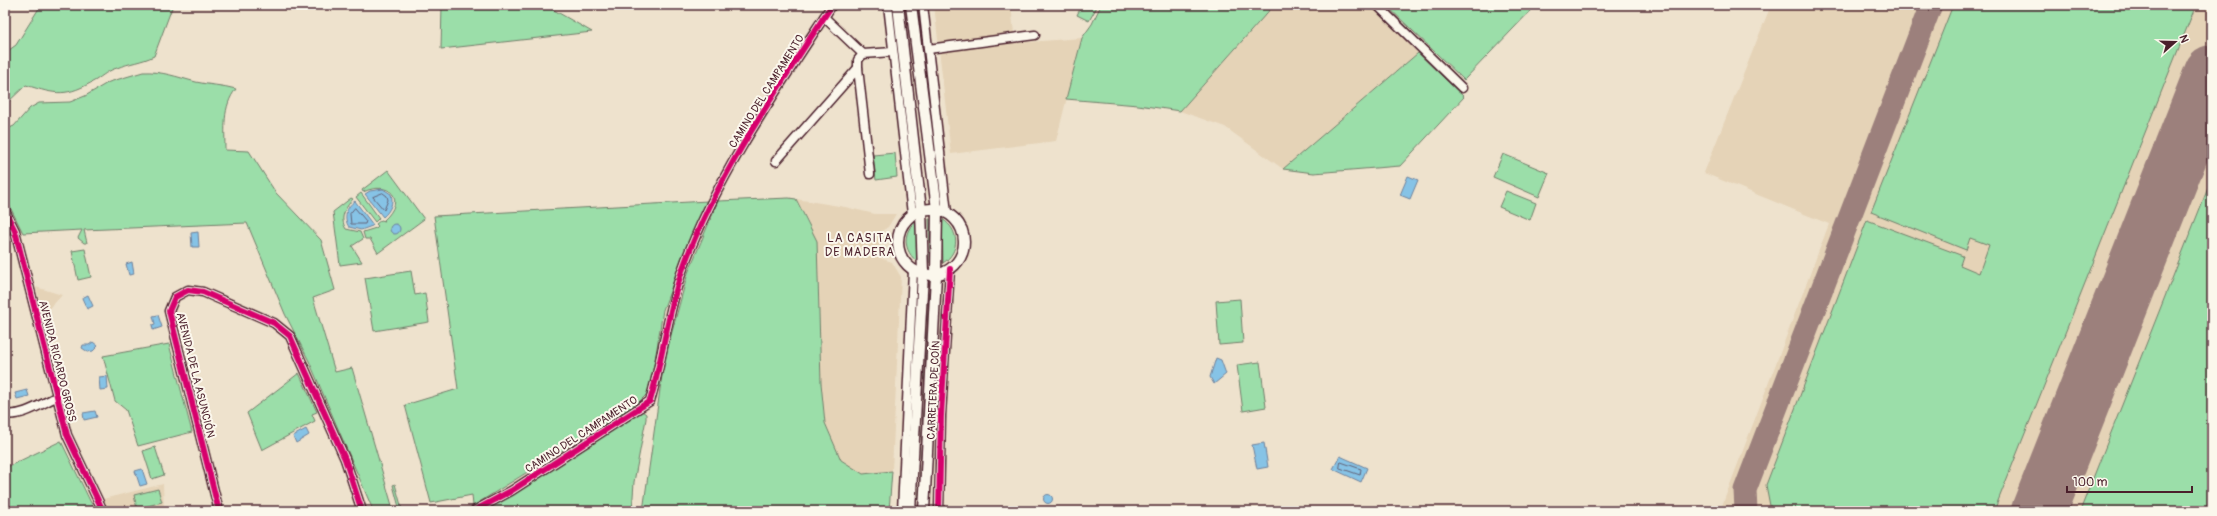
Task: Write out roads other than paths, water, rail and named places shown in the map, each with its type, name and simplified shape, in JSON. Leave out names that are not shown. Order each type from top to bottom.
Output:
[{"type":"main road","points":[[898,5],[916,212],[923,274],[910,511]]},
{"type":"main road","points":[[911,5],[937,209],[936,275],[924,511]]},
{"type":"main road","points":[[937,209],[947,213],[960,225],[964,237],[961,255],[950,269],[936,275],[923,274],[913,270],[905,263],[899,253],[897,242],[899,231],[904,222],[916,212],[937,209]]},
{"type":"street","name":"CAMINO DEL CAMPAMENTO","points":[[474,511],[511,491],[650,401],[657,377],[670,309],[682,271],[711,204],[746,140],[832,5]]},
{"type":"street","points":[[888,5],[893,52],[916,212]]},
{"type":"street","points":[[923,5],[947,213]]},
{"type":"street","points":[[1377,5],[1462,88]]},
{"type":"street","points":[[824,17],[863,54]]},
{"type":"street","points":[[928,49],[1035,35]]},
{"type":"street","points":[[870,174],[858,60],[863,54],[893,52]]},
{"type":"street","points":[[776,161],[858,68]]},
{"type":"street","name":"AVENIDA RICARDO GROSS","points":[[5,211],[15,231],[66,435],[103,511]]},
{"type":"street","name":"CARRETERA DE COÍN","points":[[939,511],[941,415],[950,269]]},
{"type":"street","points":[[902,511],[913,270]]},
{"type":"street","name":"AVENIDA DE LA ASUNCIÓN","points":[[219,511],[169,311],[175,297],[188,290],[204,292],[274,323],[290,336],[345,459],[362,511]]},
{"type":"street","points":[[5,414],[22,412],[56,397]]},
{"type":"water","points":[[1408,176],[1418,180],[1410,199],[1400,195]]},
{"type":"water","points":[[383,189],[391,194],[392,204],[388,212],[383,217],[365,194],[370,191]]},
{"type":"water","points":[[355,201],[373,225],[372,226],[361,230],[349,227],[346,220],[346,213],[349,206]]},
{"type":"water","points":[[395,224],[400,229],[395,234],[390,229]]},
{"type":"water","points":[[198,232],[199,247],[192,247],[191,233]]},
{"type":"water","points":[[132,262],[134,274],[129,275],[126,264]]},
{"type":"water","points":[[88,295],[93,306],[87,309],[82,298]]},
{"type":"water","points":[[158,315],[162,327],[153,330],[152,325],[155,324],[153,316]]},
{"type":"water","points":[[93,342],[98,346],[93,351],[88,352],[82,348],[83,345],[89,345]]},
{"type":"water","points":[[1216,358],[1221,360],[1226,374],[1214,384],[1210,377]]},
{"type":"water","points":[[107,376],[108,389],[100,390],[99,377]]},
{"type":"water","points":[[27,390],[29,396],[17,399],[15,393]]},
{"type":"water","points":[[95,411],[97,417],[84,420],[83,413]]},
{"type":"water","points":[[306,429],[309,435],[296,443],[293,436]]},
{"type":"water","points":[[1264,443],[1268,467],[1257,469],[1252,445]]},
{"type":"water","points":[[1340,456],[1367,468],[1361,482],[1333,469]]},
{"type":"water","points":[[142,469],[147,484],[140,486],[135,471]]},
{"type":"water","points":[[1048,494],[1053,499],[1048,504],[1043,499]]},
{"type":"district","name":"LA CASITA DE MADERA","points":[[860,245]]}]
